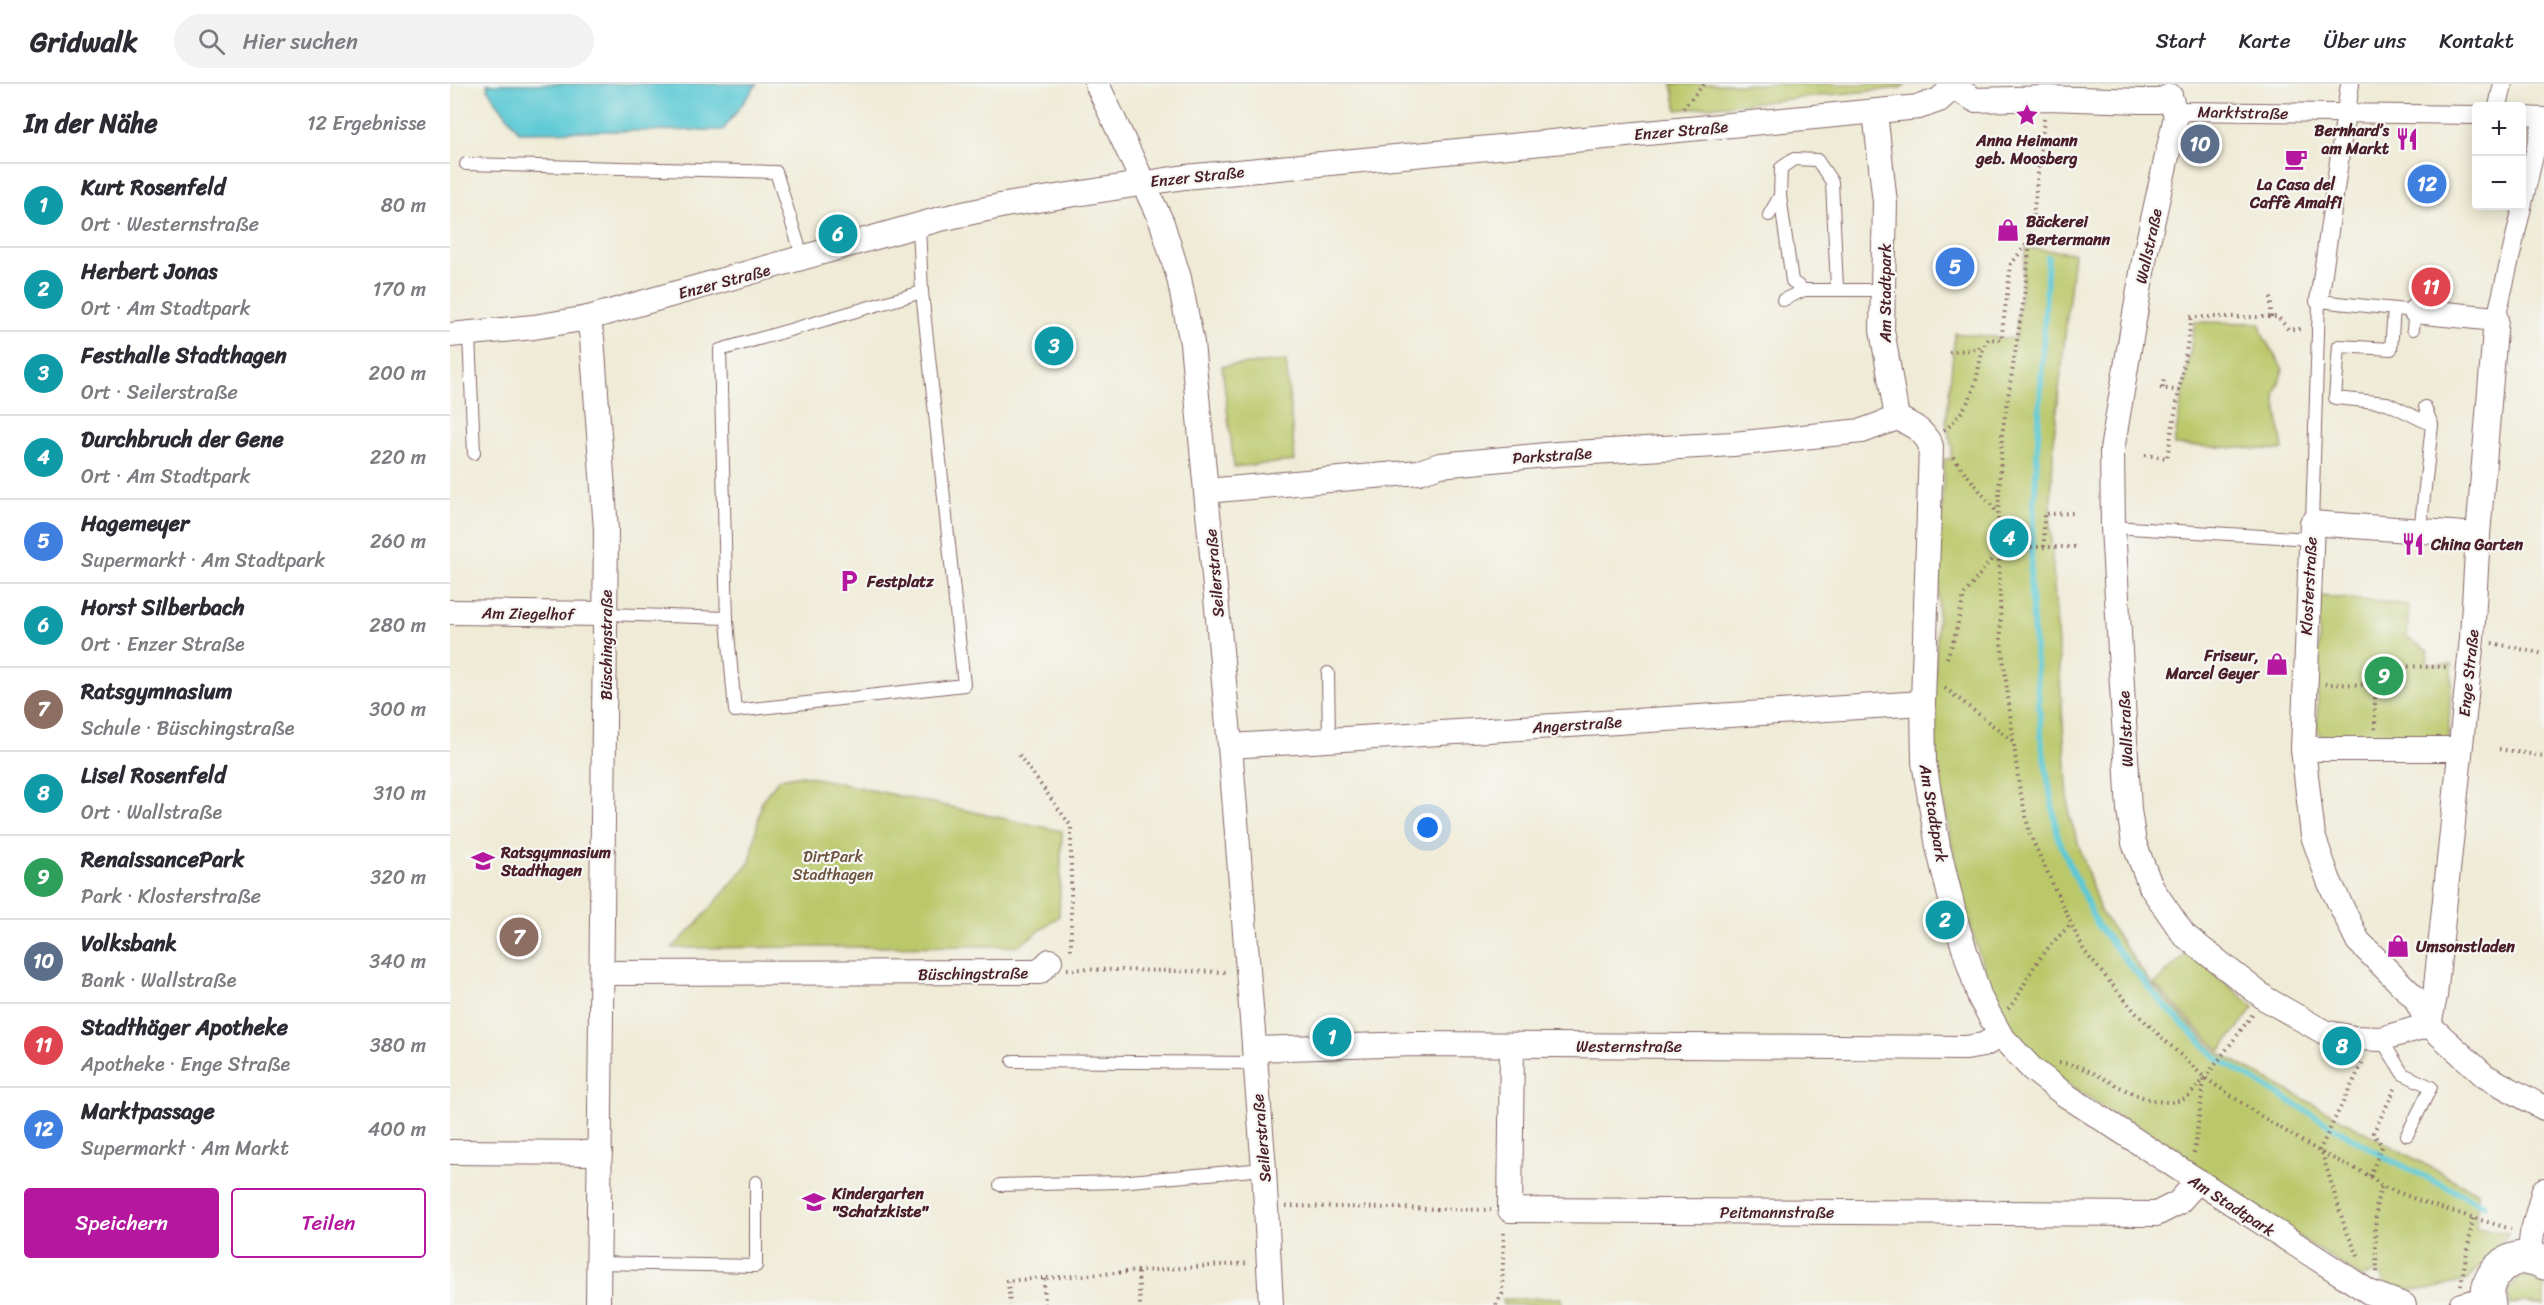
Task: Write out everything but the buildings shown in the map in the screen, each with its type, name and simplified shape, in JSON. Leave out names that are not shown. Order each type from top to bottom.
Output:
[{"type":"main road","points":[[2479,1303],[2499,1268],[2530,1250]]},
{"type":"street","name":"Seilerstraße","points":[[1097,84],[1162,224],[1179,278],[1192,343],[1230,746],[1267,1206],[1271,1305]]},
{"type":"street","name":"Klosterstraße","points":[[2319,301],[2350,84]]},
{"type":"street","points":[[2499,102],[2503,84]]},
{"type":"street","name":"Enzer Straße","points":[[459,335],[588,318],[919,225],[1005,205],[1143,182],[1919,107],[1939,100],[1956,86]]},
{"type":"street","name":"Marktstraße","points":[[1956,86],[1975,100],[2046,98],[2159,101],[2173,97],[2346,113],[2472,115]]},
{"type":"street","name":"Wallstraße","points":[[2173,97],[2122,378],[2112,450],[2113,527],[2129,810],[2134,843],[2151,887],[2184,935],[2255,1011],[2324,1032],[2354,1038],[2381,1039],[2428,1025]]},
{"type":"street","name":"Am Stadtpark","points":[[1875,112],[1885,203],[1882,330],[1897,418]]},
{"type":"street","points":[[2526,116],[2544,117]]},
{"type":"street","name":"Enge Straße","points":[[2428,1025],[2435,996],[2472,638],[2496,319],[2544,117]]},
{"type":"street","points":[[2407,316],[2496,319]]},
{"type":"street","name":"Büschingstraße","points":[[588,318],[592,338],[606,530],[607,614],[597,1305]]},
{"type":"street","points":[[1897,418],[1914,426],[1929,443]]},
{"type":"street","name":"Parkstraße","points":[[1206,491],[1419,472],[1440,465],[1557,454],[1733,444],[1851,432],[1897,418]]},
{"type":"street","name":"Am Stadtpark","points":[[1929,443],[1923,671],[1924,762],[1941,857],[1958,929],[1980,998],[2001,1036],[2032,1069],[2064,1094],[2367,1299],[2404,1305]]},
{"type":"street","name":"Klosterstraße","points":[[2311,531],[2304,683],[2304,749],[2313,836],[2329,881],[2358,941],[2415,998],[2428,1025]]},
{"type":"street","points":[[2311,531],[2478,535]]},
{"type":"street","name":"Am Ziegelhof","points":[[450,612],[607,614]]},
{"type":"street","name":"Angerstraße","points":[[1230,746],[1923,703]]},
{"type":"street","points":[[2304,749],[2460,749]]},
{"type":"street","name":"Büschingstraße","points":[[602,973],[1039,972],[1060,966]]},
{"type":"street","points":[[2428,1025],[2485,1076],[2544,1108]]},
{"type":"street","name":"Westernstraße","points":[[1254,1056],[1415,1044],[1966,1048],[1983,1046],[2001,1036]]},
{"type":"street","points":[[1507,1210],[1512,1046]]},
{"type":"street","points":[[450,1152],[600,1153]]},
{"type":"street","name":"Peitmannstraße","points":[[1507,1210],[2156,1214],[2178,1203],[2194,1180]]},
{"type":"street","points":[[2530,1250],[2544,1190]]},
{"type":"lane","points":[[1804,290],[1792,281],[1780,196],[1781,168],[1794,159],[1816,160],[1832,182],[1838,288]]},
{"type":"lane","points":[[466,164],[776,172],[803,259]]},
{"type":"lane","points":[[1769,215],[1780,196]]},
{"type":"lane","points":[[919,225],[922,292],[964,685],[735,711],[727,618],[720,350],[922,292]]},
{"type":"lane","points":[[1783,300],[1804,290],[1838,288],[1883,290]]},
{"type":"lane","points":[[2319,301],[2407,316],[2391,349],[2339,346],[2335,398],[2387,404],[2432,424]]},
{"type":"lane","name":"Klosterstraße","points":[[2311,531],[2319,301]]},
{"type":"lane","points":[[459,335],[474,453]]},
{"type":"lane","points":[[2420,532],[2432,424],[2425,407]]},
{"type":"lane","points":[[2113,527],[2311,531]]},
{"type":"lane","points":[[607,614],[727,618]]},
{"type":"lane","points":[[1328,674],[1329,740]]},
{"type":"lane","points":[[2381,1039],[2403,1074],[2431,1087],[2407,1136]]},
{"type":"lane","points":[[1013,1060],[1254,1056]]},
{"type":"lane","points":[[1000,1185],[1119,1182],[1264,1169]]},
{"type":"lane","points":[[598,1263],[756,1266],[756,1182]]},
{"type":"path","points":[[1681,111],[1704,84]]},
{"type":"path","points":[[2024,297],[2046,98]]},
{"type":"path","points":[[1949,352],[1977,349],[1988,339],[2001,340],[2011,264],[2030,240]]},
{"type":"path","points":[[2271,294],[2271,317]]},
{"type":"path","points":[[2145,455],[2167,458],[2191,317],[2278,317],[2288,329],[2318,331]]},
{"type":"path","points":[[1988,339],[1982,349],[1975,385],[1960,413],[1929,443],[1946,451],[1962,466],[1998,514]]},
{"type":"path","points":[[2163,388],[2164,377]]},
{"type":"path","points":[[2157,387],[2179,391]]},
{"type":"path","points":[[2044,547],[2044,513],[2076,513]]},
{"type":"path","points":[[2014,742],[1923,671],[1946,661],[1955,636],[1964,595],[2001,547],[2075,547]]},
{"type":"path","points":[[2472,638],[2544,654]]},
{"type":"path","points":[[2375,749],[2375,666],[2468,668]]},
{"type":"path","points":[[2304,683],[2375,685]]},
{"type":"path","points":[[2499,749],[2543,756]]},
{"type":"path","points":[[1019,755],[1071,826],[1060,966],[1248,972]]},
{"type":"path","points":[[2001,1036],[2003,1014],[2016,1001],[2030,973],[2048,946],[2071,924]]},
{"type":"path","points":[[2032,1069],[2043,1063],[2067,1064],[2084,1068],[2132,1093],[2158,1101],[2184,1100],[2197,1090],[2204,1077],[2255,1011]]},
{"type":"path","points":[[2370,1176],[2382,1146],[2373,1133],[2403,1074]]},
{"type":"path","points":[[2194,1180],[2204,1077]]},
{"type":"path","points":[[2356,1077],[2330,1127],[2320,1152],[2345,1228],[2365,1273],[2367,1299]]},
{"type":"path","points":[[2367,1299],[2378,1269],[2375,1229],[2382,1186]]},
{"type":"path","points":[[1267,1206],[1507,1210],[1502,1294],[1496,1305]]},
{"type":"path","points":[[2460,1279],[2473,1218],[2530,1250]]},
{"type":"path","points":[[1010,1305],[1007,1281],[1138,1273],[1269,1261]]},
{"type":"path","points":[[1138,1273],[1140,1305]]},
{"type":"path","points":[[1044,1279],[1045,1305]]},
{"type":"green space","points":[[1672,84],[1906,84],[1900,88],[1677,110]]},
{"type":"green space","points":[[2026,248],[2074,253],[2054,437],[2050,523],[2069,814],[2100,911],[2152,985],[2217,1052],[2478,1193],[2476,1228],[2509,1233],[2468,1280],[2432,1289],[2407,1290],[2384,1283],[2381,1276],[2374,1273],[2360,1277],[2059,1078],[2011,1034],[1998,1010],[1966,915],[1936,766],[1934,704],[1944,459],[1951,459],[1952,447],[1946,423],[1955,333],[2015,339]]},
{"type":"green space","points":[[2195,322],[2260,323],[2263,336],[2283,369],[2275,396],[2283,450],[2174,445]]},
{"type":"green space","points":[[1286,361],[1295,461],[1234,467],[1222,366]]},
{"type":"green space","points":[[2320,596],[2409,605],[2407,637],[2428,651],[2427,664],[2452,664],[2448,742],[2331,743],[2317,731]]},
{"type":"green space","name":"DirtPark Stadthagen","points":[[802,775],[1062,831],[1059,916],[1019,946],[672,948],[694,927],[750,862],[762,800],[779,779]]},
{"type":"green space","points":[[2189,951],[2254,1007],[2220,1051],[2154,984]]},
{"type":"green space","points":[[2521,1277],[2533,1277],[2544,1285],[2544,1305],[2526,1302],[2510,1305],[2508,1290]]},
{"type":"green space","points":[[1562,1298],[1562,1305],[1503,1305],[1503,1299]]},
{"type":"water","points":[[487,84],[757,84],[723,130],[519,132],[488,90]]},
{"type":"waterway","points":[[2048,257],[2030,581],[2042,745],[2058,838],[2097,925],[2160,1001],[2218,1059],[2390,1160],[2484,1205]]},
{"type":"place","name":"Anna Heimann geb. Moosberg","points":[[2027,115]]},
{"type":"place","name":"Bernhard’s am Markt","points":[[2407,139]]},
{"type":"place","name":"Volksbank","points":[[2200,144]]},
{"type":"place","name":"La Casa del Caffè Amalfi","points":[[2296,159]]},
{"type":"place","name":"Marktpassage","points":[[2427,184]]},
{"type":"place","name":"Bäckerei Bertermann","points":[[2008,230]]},
{"type":"place","name":"Horst Silberbach","points":[[838,234]]},
{"type":"place","name":"Hagemeyer","points":[[1955,267]]},
{"type":"place","name":"Stadthäger Apotheke","points":[[2431,287]]},
{"type":"place","name":"Festhalle Stadthagen","points":[[1054,346]]},
{"type":"place","name":"Durchbruch der Gene","points":[[2009,538]]},
{"type":"place","name":"China Garten","points":[[2413,544]]},
{"type":"place","name":"Festplatz","points":[[849,581]]},
{"type":"place","name":"Friseur, Marcel Geyer","points":[[2277,664]]},
{"type":"place","name":"RenaissancePark","points":[[2384,676]]},
{"type":"place","name":"Ratsgymnasium Stadthagen","points":[[483,861]]},
{"type":"place","name":"Herbert Jonas","points":[[1945,920]]},
{"type":"place","name":"Ratsgymnasium","points":[[519,937]]},
{"type":"place","name":"Umsonstladen","points":[[2398,946]]},
{"type":"place","name":"Kurt Rosenfeld","points":[[1332,1037]]},
{"type":"place","name":"Lisel Rosenfeld","points":[[2342,1046]]},
{"type":"place","name":"Kindergarten \"Schatzkiste\"","points":[[814,1202]]}]
